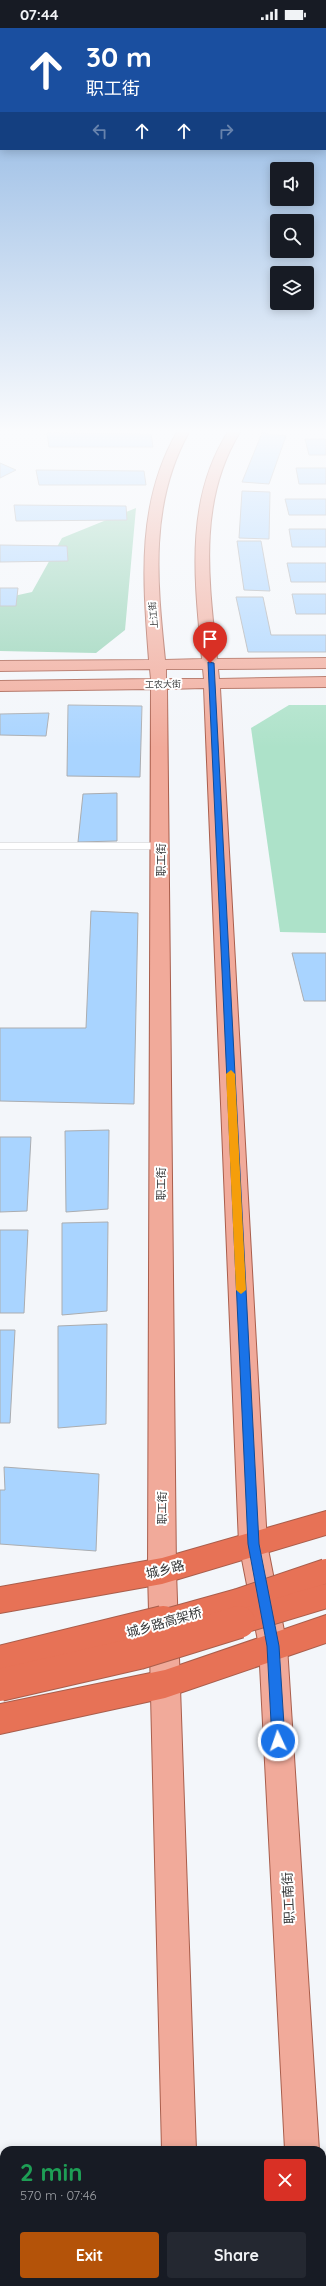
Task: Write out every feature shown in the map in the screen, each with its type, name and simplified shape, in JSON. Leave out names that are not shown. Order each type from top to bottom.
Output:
[{"type":"highway","name":"城乡路","points":[[0,1600],[162,1571],[326,1523]]},
{"type":"highway","name":"城乡路高架桥","points":[[0,1662],[129,1632],[238,1601],[326,1571]]},
{"type":"highway","name":"城乡路高架桥","points":[[0,1685],[138,1653],[326,1596]]},
{"type":"highway","points":[[0,1719],[165,1684],[326,1629]]},
{"type":"main road","name":"上江街","points":[[152,537],[150,582],[158,674]]},
{"type":"main road","points":[[202,537],[211,673],[253,1544],[273,1646]]},
{"type":"main road","name":"工农大街","points":[[0,686],[158,674],[211,673],[326,663]]},
{"type":"main road","name":"工农大街","points":[[0,666],[158,674]]},
{"type":"main road","name":"工农大街","points":[[211,673],[326,682]]},
{"type":"main road","name":"职工街","points":[[158,674],[161,846],[162,1571],[165,1684]]},
{"type":"main road","name":"职工南街","points":[[273,1646],[302,2146]]},
{"type":"main road","points":[[165,1684],[179,2146]]},
{"type":"lane","points":[[0,846],[161,846]]},
{"type":"green space","points":[[133,537],[125,630],[96,653],[0,651],[0,599],[32,592],[62,538]]},
{"type":"green space","points":[[289,705],[326,705],[326,933],[280,932],[251,728]]},
{"type":"building","points":[[239,537],[269,537],[269,539]]},
{"type":"building","points":[[290,537],[326,537],[326,547],[292,547]]},
{"type":"building","points":[[237,541],[261,541],[270,591],[244,590]]},
{"type":"building","points":[[0,545],[67,546],[68,561],[0,562]]},
{"type":"building","points":[[287,563],[326,563],[326,582],[291,582]]},
{"type":"building","points":[[0,588],[18,588],[16,606],[0,606]]},
{"type":"building","points":[[292,594],[326,594],[326,614],[296,614]]},
{"type":"building","points":[[236,597],[263,597],[271,635],[326,635],[326,652],[248,652]]},
{"type":"building","points":[[68,705],[142,706],[140,777],[67,776]]},
{"type":"building","points":[[49,713],[46,736],[0,735],[0,714]]},
{"type":"building","points":[[117,793],[117,841],[78,842],[83,794]]},
{"type":"building","points":[[91,911],[138,913],[134,1104],[0,1101],[0,1028],[86,1028]]},
{"type":"building","points":[[292,953],[326,953],[326,1001],[304,1001]]},
{"type":"building","points":[[109,1130],[108,1209],[66,1212],[65,1131]]},
{"type":"building","points":[[0,1137],[31,1137],[27,1211],[0,1212]]},
{"type":"building","points":[[108,1222],[107,1311],[62,1315],[62,1223]]},
{"type":"building","points":[[0,1230],[28,1230],[24,1313],[0,1313]]},
{"type":"building","points":[[107,1324],[106,1424],[58,1428],[58,1326]]},
{"type":"building","points":[[0,1330],[15,1330],[10,1423],[0,1423]]},
{"type":"building","points":[[4,1467],[99,1474],[96,1551],[0,1544],[0,1490],[5,1490]]},
{"type":"slow traffic","points":[[231,1074],[241,1290]]},
{"type":"route","points":[[210,663],[253,1544],[273,1646],[278,1741]]}]
